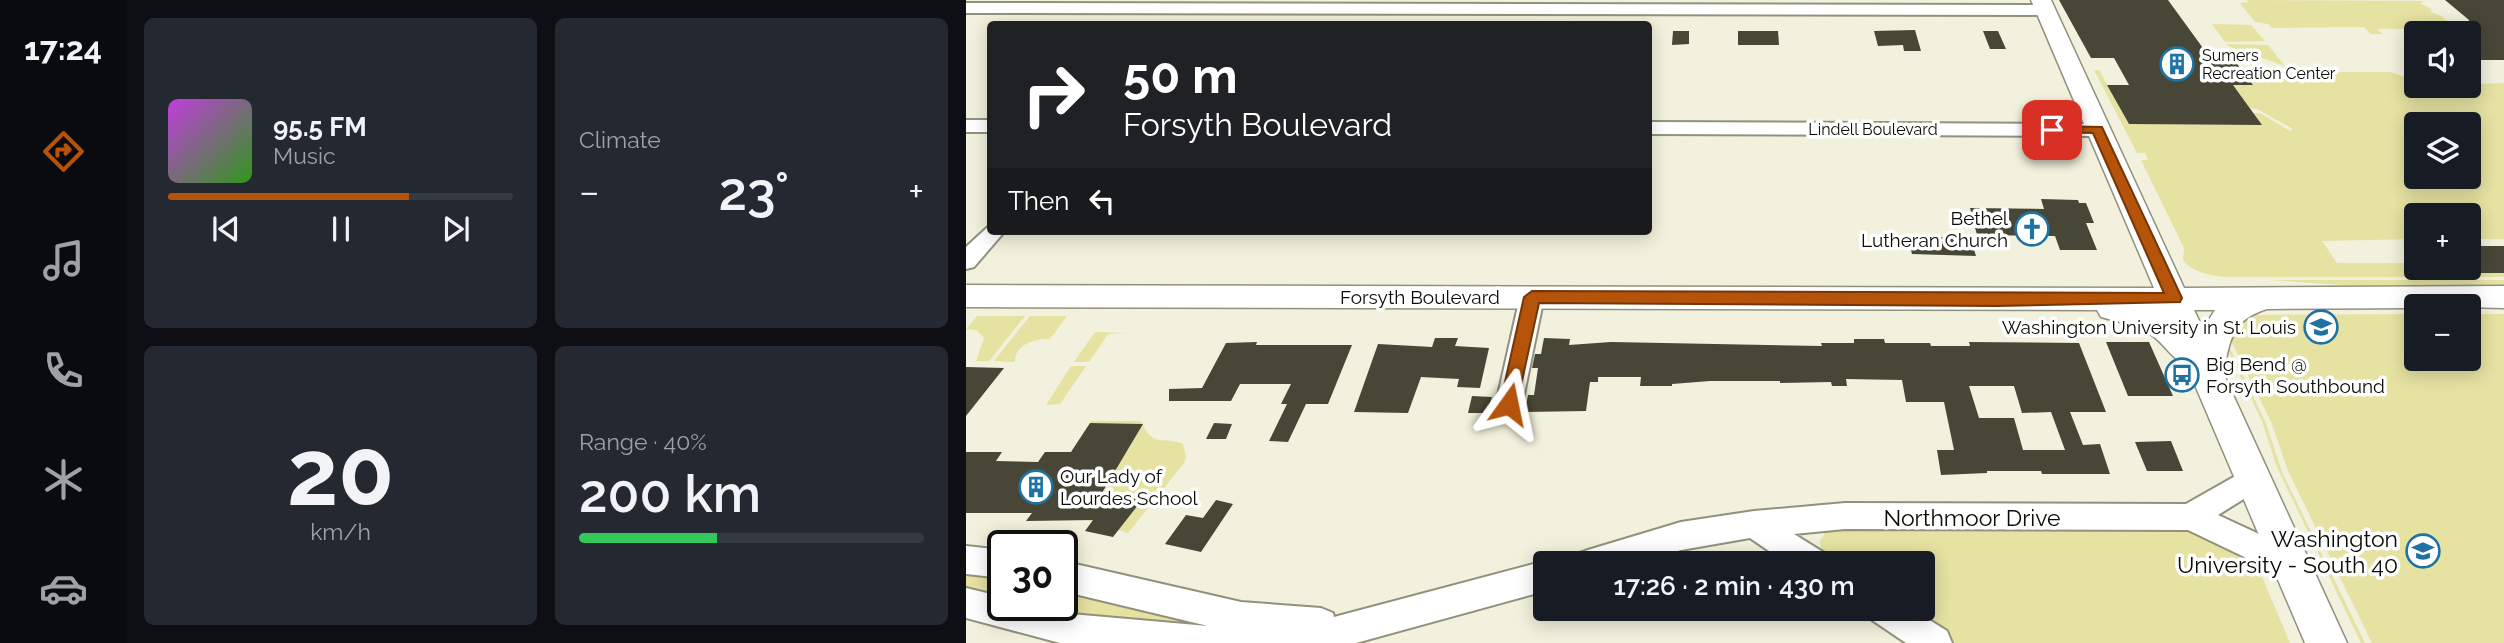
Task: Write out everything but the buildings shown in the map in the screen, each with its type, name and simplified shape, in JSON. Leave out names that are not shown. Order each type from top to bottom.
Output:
[{"type":"main road","points":[[2043,5],[2326,643]]},
{"type":"main road","points":[[2153,251],[2189,274],[2269,298]]},
{"type":"main road","name":"Forsyth Boulevard","points":[[966,296],[2017,300],[2504,297]]},
{"type":"main road","points":[[2207,372],[2215,335],[2226,316],[2235,308],[2269,298]]},
{"type":"main road","points":[[2017,300],[2134,312],[2154,320],[2175,334],[2207,372]]},
{"type":"street","points":[[966,8],[2043,5]]},
{"type":"street","points":[[1149,21],[1162,8]]},
{"type":"street","points":[[966,126],[987,126]]},
{"type":"street","name":"Lindell Boulevard","points":[[1652,128],[2098,130]]},
{"type":"street","points":[[966,261],[990,235]]},
{"type":"street","points":[[1509,404],[1532,297]]},
{"type":"street","points":[[2190,517],[2253,478]]},
{"type":"street","name":"Northmoor Drive","points":[[1631,551],[1681,536],[1754,524],[1845,516],[2190,517],[2291,565]]},
{"type":"street","points":[[1754,524],[1795,551]]},
{"type":"street","points":[[966,560],[987,562]]},
{"type":"street","points":[[1078,580],[1241,618],[1353,627]]},
{"type":"street","points":[[966,603],[1071,630],[1194,642],[1258,642],[1327,635],[1533,580]]},
{"type":"street","points":[[1901,621],[1934,643]]},
{"type":"shaded area","points":[[2247,0],[2421,1],[2424,2],[2420,3],[2433,10],[2429,11],[2446,21],[2404,21],[2404,29],[2378,29],[2382,34],[2371,34],[2364,27],[2272,28],[2268,24],[2255,22],[2240,3],[2248,2]]},
{"type":"shaded area","points":[[2212,24],[2251,25],[2265,41],[2225,42]]},
{"type":"shaded area","points":[[2227,44],[2268,45],[2285,66],[2228,46]]},
{"type":"shaded area","points":[[2094,70],[2099,70],[2129,124],[2261,125],[2253,113],[2260,113],[2290,131],[2293,129],[2257,109],[2250,108],[2233,85],[2253,85],[2244,73],[2291,72],[2301,84],[2305,84],[2295,72],[2391,72],[2404,76],[2404,98],[2481,98],[2481,84],[2504,83],[2504,239],[2481,239],[2481,203],[2404,203],[2404,239],[2322,241],[2337,263],[2404,263],[2404,277],[2215,276],[2192,268],[2183,260],[2184,248],[2141,160],[2148,160],[2145,153],[2137,153]]},
{"type":"shaded area","points":[[2481,273],[2504,273],[2504,277],[2481,277]]},
{"type":"shaded area","points":[[2268,280],[2504,280],[2504,286],[2342,285]]},
{"type":"shaded area","name":"Washington University - South 40","points":[[2404,314],[2404,371],[2481,371],[2481,314],[2504,314],[2504,643],[2372,643],[2288,471],[2272,424],[2231,341],[2237,325],[2252,315]]},
{"type":"shaded area","points":[[977,316],[1025,316],[989,361],[976,361],[984,338],[976,330],[966,329]]},
{"type":"shaded area","points":[[1030,316],[1067,316],[1050,339],[1032,341],[1022,347],[1015,362],[994,361]]},
{"type":"shaded area","points":[[1095,332],[1126,333],[1108,334],[1089,362],[1074,362]]},
{"type":"shaded area","points":[[2227,342],[2266,423],[2282,472],[2365,643],[2361,643],[2276,465],[2262,421],[2231,357]]},
{"type":"shaded area","points":[[1071,366],[1086,366],[1060,404],[1046,405]]},
{"type":"shaded area","points":[[1140,421],[1143,424],[1090,423]]},
{"type":"shaded area","points":[[1143,424],[1154,438],[1183,444],[1186,457],[1184,463],[1128,533],[1087,520]]},
{"type":"shaded area","points":[[1845,522],[2196,528],[2228,544],[2258,567],[2290,643],[1949,643],[1917,621],[1935,621],[1935,551],[1821,551],[1820,541],[1827,530]]},
{"type":"shaded area","points":[[966,569],[987,571],[987,599],[966,592]]},
{"type":"shaded area","points":[[1078,588],[1223,629],[1078,618]]},
{"type":"place","name":"Sumers Recreation Center","points":[[2177,64]]},
{"type":"place","name":"Bethel Lutheran Church","points":[[2032,229]]},
{"type":"place","name":"Washington University in St. Louis","points":[[2321,327]]},
{"type":"place","name":"Big Bend @ Forsyth Southbound","points":[[2182,375]]},
{"type":"place","name":"Our Lady of Lourdes School","points":[[1036,487]]},
{"type":"place","name":"Washington University - South 40","points":[[2423,551]]},
{"type":"route","points":[[1509,404],[1532,297],[1996,300],[2174,298],[2098,130],[2052,130]]}]
